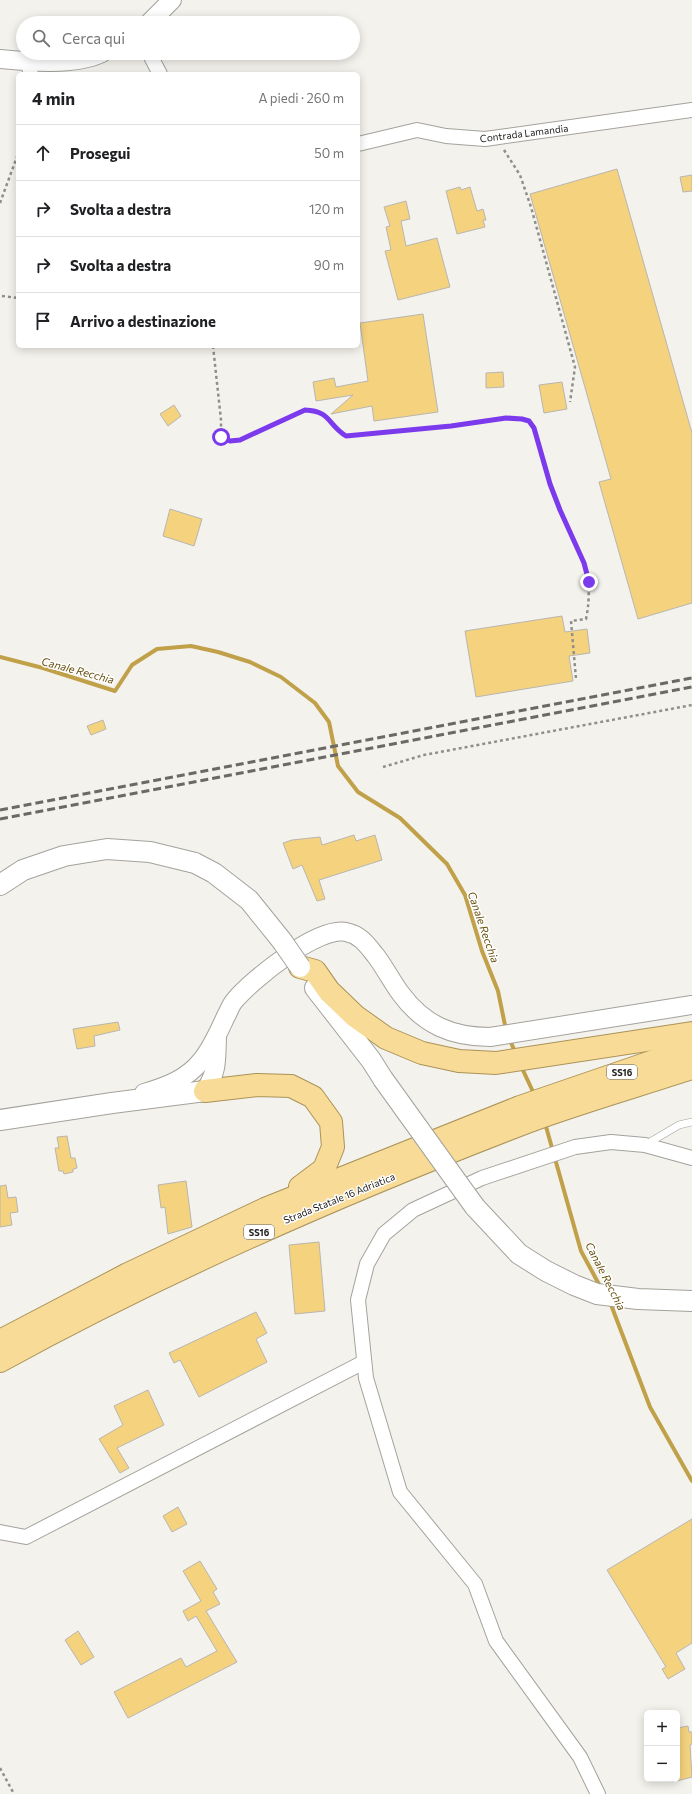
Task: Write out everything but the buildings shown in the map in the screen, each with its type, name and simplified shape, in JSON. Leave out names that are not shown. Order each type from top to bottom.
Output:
[{"type":"highway","points":[[300,967],[314,971],[329,991],[355,1016],[386,1038],[422,1053],[458,1061],[496,1063],[692,1033]]},
{"type":"highway","name":"Strada Statale 16 Adriatica","points":[[0,1341],[128,1274],[265,1209],[554,1104],[692,1048]]},
{"type":"highway","name":"Strada Statale 16 Adriatica","points":[[554,1104],[692,1068]]},
{"type":"highway","points":[[205,1091],[257,1085],[291,1086],[314,1097],[331,1122],[333,1147],[324,1169],[310,1180],[265,1209]]},
{"type":"highway","name":"Strada Statale 16 Adriatica","points":[[0,1361],[58,1329],[272,1226],[523,1115]]},
{"type":"main road","points":[[0,885],[23,870],[64,856],[106,849],[150,852],[195,864],[214,873],[249,900],[282,941],[371,1060],[475,1207],[519,1254],[546,1271],[597,1294],[638,1299],[692,1301]]},
{"type":"main road","points":[[0,1120],[205,1091]]},
{"type":"street","points":[[156,16],[172,0]]},
{"type":"street","points":[[0,58],[29,68],[75,60]]},
{"type":"street","points":[[153,60],[159,72]]},
{"type":"street","name":"Contrada Lamandia","points":[[360,144],[417,130],[446,136],[485,139],[692,110]]},
{"type":"street","points":[[112,1103],[164,1087],[190,1072],[202,1060],[234,1001],[282,959],[328,933],[346,932],[363,939],[382,964],[401,994],[423,1017],[446,1031],[470,1037],[490,1037],[692,1005]]},
{"type":"street","points":[[205,1091],[214,1076],[217,1033]]},
{"type":"street","points":[[202,1060],[199,1078],[205,1091]]},
{"type":"street","points":[[598,1794],[580,1757],[496,1641],[475,1584],[400,1492],[366,1378],[358,1300],[367,1264],[384,1234],[413,1210],[482,1178],[575,1147],[611,1142],[645,1145],[692,1158]]},
{"type":"street","points":[[0,1532],[26,1537],[364,1362]]},
{"type":"lane","points":[[645,1145],[679,1125],[692,1122]]},
{"type":"path","points":[[496,137],[520,175],[537,229],[575,367],[570,402]]},
{"type":"path","points":[[0,203],[16,159]]},
{"type":"path","points":[[2,296],[16,298]]},
{"type":"path","points":[[213,348],[221,420],[221,437],[230,441],[240,440],[305,410],[317,410],[326,415],[336,430],[346,436],[451,426],[506,418],[529,421],[534,428],[560,510],[584,563],[589,582],[589,606],[586,619],[571,621],[576,679]]},
{"type":"path","points":[[383,766],[424,755],[692,705]]},
{"type":"path","points":[[0,1768],[14,1794]]},
{"type":"waterway","name":"Canale Recchia","points":[[0,657],[43,668],[115,691],[132,665],[157,649],[191,646],[218,652],[250,662],[281,677],[315,703],[329,722],[338,766],[358,792],[400,818],[447,864],[465,895],[482,951],[498,991],[506,1030]]},
{"type":"waterway","name":"Canale Recchia","points":[[509,1038],[516,1054]]},
{"type":"waterway","name":"Canale Recchia","points":[[521,1066],[535,1096]]},
{"type":"waterway","name":"Canale Recchia","points":[[545,1123],[581,1251],[601,1288]]},
{"type":"waterway","name":"Canale Recchia","points":[[610,1302],[650,1407],[692,1481]]},
{"type":"railway","points":[[0,810],[692,678]]},
{"type":"railway","points":[[0,819],[692,687]]},
{"type":"route","points":[[221,437],[230,441],[240,440],[295,413],[305,410],[317,410],[326,415],[336,430],[346,436],[370,435],[451,426],[506,418],[529,421],[534,428],[550,484],[584,563],[589,582]]}]
